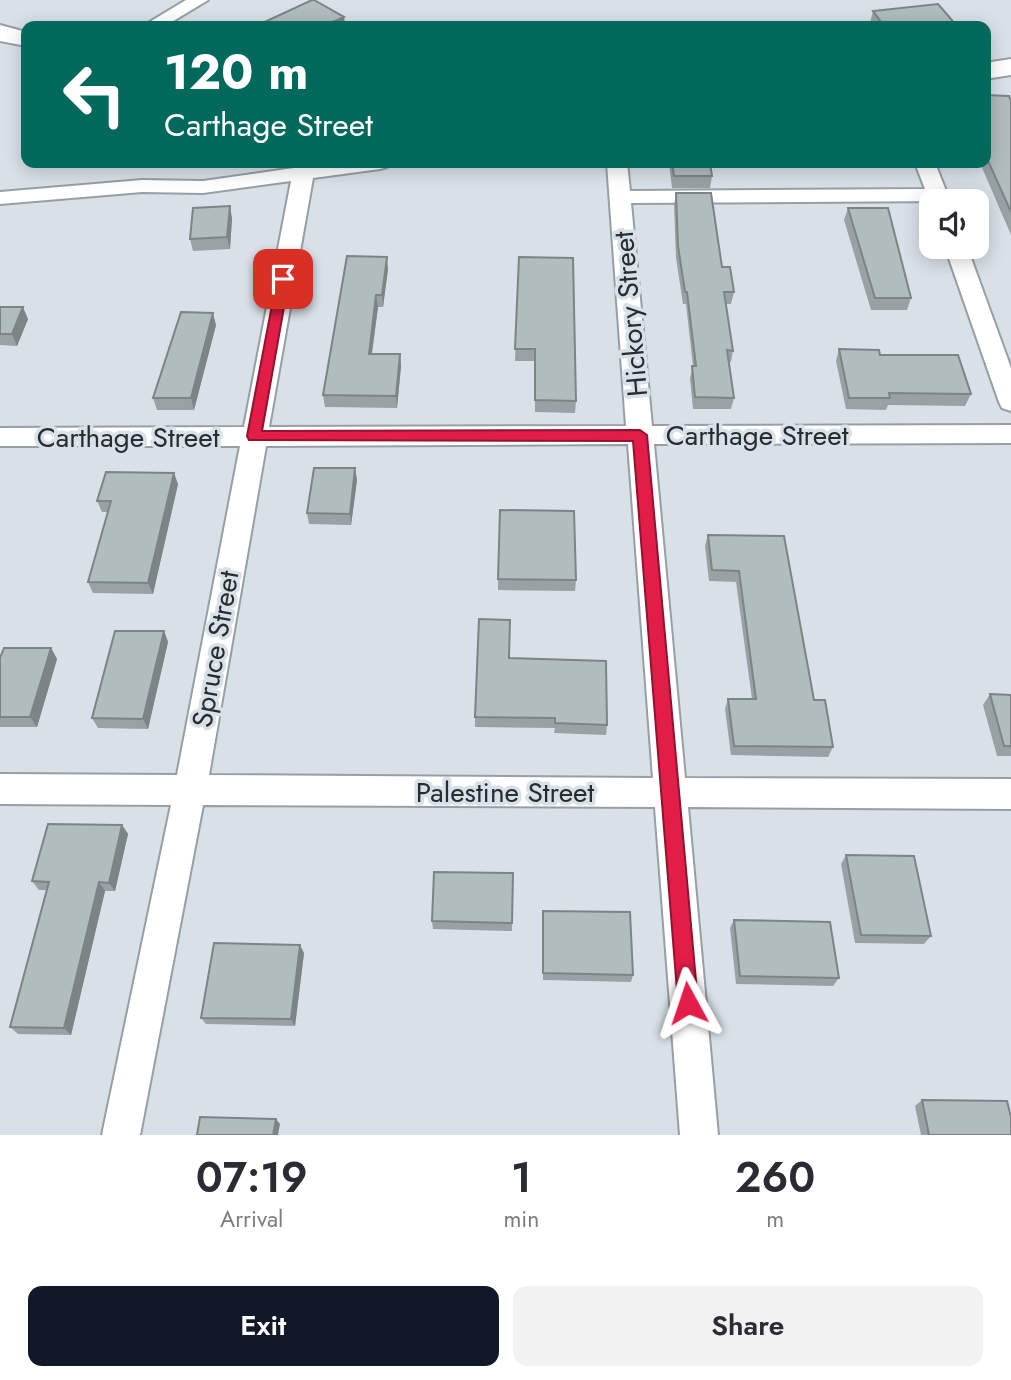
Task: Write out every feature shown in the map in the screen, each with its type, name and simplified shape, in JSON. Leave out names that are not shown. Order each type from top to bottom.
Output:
[{"type":"main road","points":[[0,33],[21,38]]},
{"type":"main road","points":[[991,70],[1011,67]]},
{"type":"street","points":[[161,21],[198,0]]},
{"type":"street","points":[[142,186],[238,168]]},
{"type":"street","points":[[0,198],[142,186],[203,187],[292,168]]},
{"type":"street","name":"Spruce Street","points":[[121,1135],[190,790],[254,436],[297,168]]},
{"type":"street","name":"Hickory Street","points":[[617,168],[699,1135]]},
{"type":"street","points":[[927,168],[935,189]]},
{"type":"street","points":[[620,197],[919,198]]},
{"type":"street","points":[[960,259],[1011,402]]},
{"type":"street","name":"Carthage Street","points":[[0,437],[1011,434]]},
{"type":"street","name":"Palestine Street","points":[[0,789],[1011,794]]},
{"type":"building","points":[[312,0],[344,17],[335,21],[267,21]]},
{"type":"building","points":[[938,4],[953,21],[880,21],[873,11]]},
{"type":"building","points":[[991,95],[1009,96],[1011,101],[1011,212],[991,167]]},
{"type":"building","points":[[673,168],[711,168],[712,176],[674,176]]},
{"type":"building","points":[[676,193],[711,193],[722,267],[730,267],[734,292],[724,292],[733,351],[727,350],[734,398],[695,397],[692,366],[696,366],[678,246]]},
{"type":"building","points":[[230,206],[227,237],[190,239],[193,208]]},
{"type":"building","points":[[848,208],[888,208],[911,298],[875,298]]},
{"type":"building","points":[[347,256],[387,257],[382,295],[376,295],[369,354],[400,354],[396,396],[323,395]]},
{"type":"building","points":[[519,257],[573,258],[576,401],[535,400],[535,349],[515,349]]},
{"type":"building","points":[[0,307],[23,307],[12,334],[0,334]]},
{"type":"building","points":[[181,312],[213,313],[191,398],[153,398]]},
{"type":"building","points":[[839,349],[879,350],[880,355],[958,355],[971,394],[889,393],[890,398],[849,398]]},
{"type":"building","points":[[314,468],[355,468],[350,514],[307,513]]},
{"type":"building","points":[[106,472],[174,473],[148,583],[88,582],[111,501],[97,501]]},
{"type":"building","points":[[500,510],[574,511],[576,580],[498,579]]},
{"type":"building","points":[[708,535],[784,536],[814,700],[825,700],[833,747],[734,746],[728,699],[756,699],[739,571],[712,570]]},
{"type":"building","points":[[479,619],[510,620],[509,658],[606,661],[607,725],[555,723],[555,718],[475,717]]},
{"type":"building","points":[[115,631],[164,631],[143,719],[92,718]]},
{"type":"building","points":[[4,648],[51,648],[30,717],[0,717],[0,658]]},
{"type":"building","points":[[990,694],[1011,695],[1011,746],[1004,746]]},
{"type":"building","points":[[48,824],[122,825],[109,883],[99,882],[64,1028],[10,1027],[49,882],[32,881]]},
{"type":"building","points":[[846,855],[914,856],[931,936],[861,935]]},
{"type":"building","points":[[434,872],[513,873],[512,923],[432,921]]},
{"type":"building","points":[[543,911],[630,912],[633,975],[543,973]]},
{"type":"building","points":[[734,920],[830,922],[839,978],[740,976]]},
{"type":"building","points":[[214,943],[300,945],[291,1019],[201,1018]]},
{"type":"building","points":[[922,1100],[1007,1101],[1011,1117],[1011,1135],[929,1135]]},
{"type":"building","points":[[200,1117],[276,1119],[273,1135],[197,1135]]},
{"type":"route","points":[[283,279],[254,436],[640,435],[688,1003]]}]
